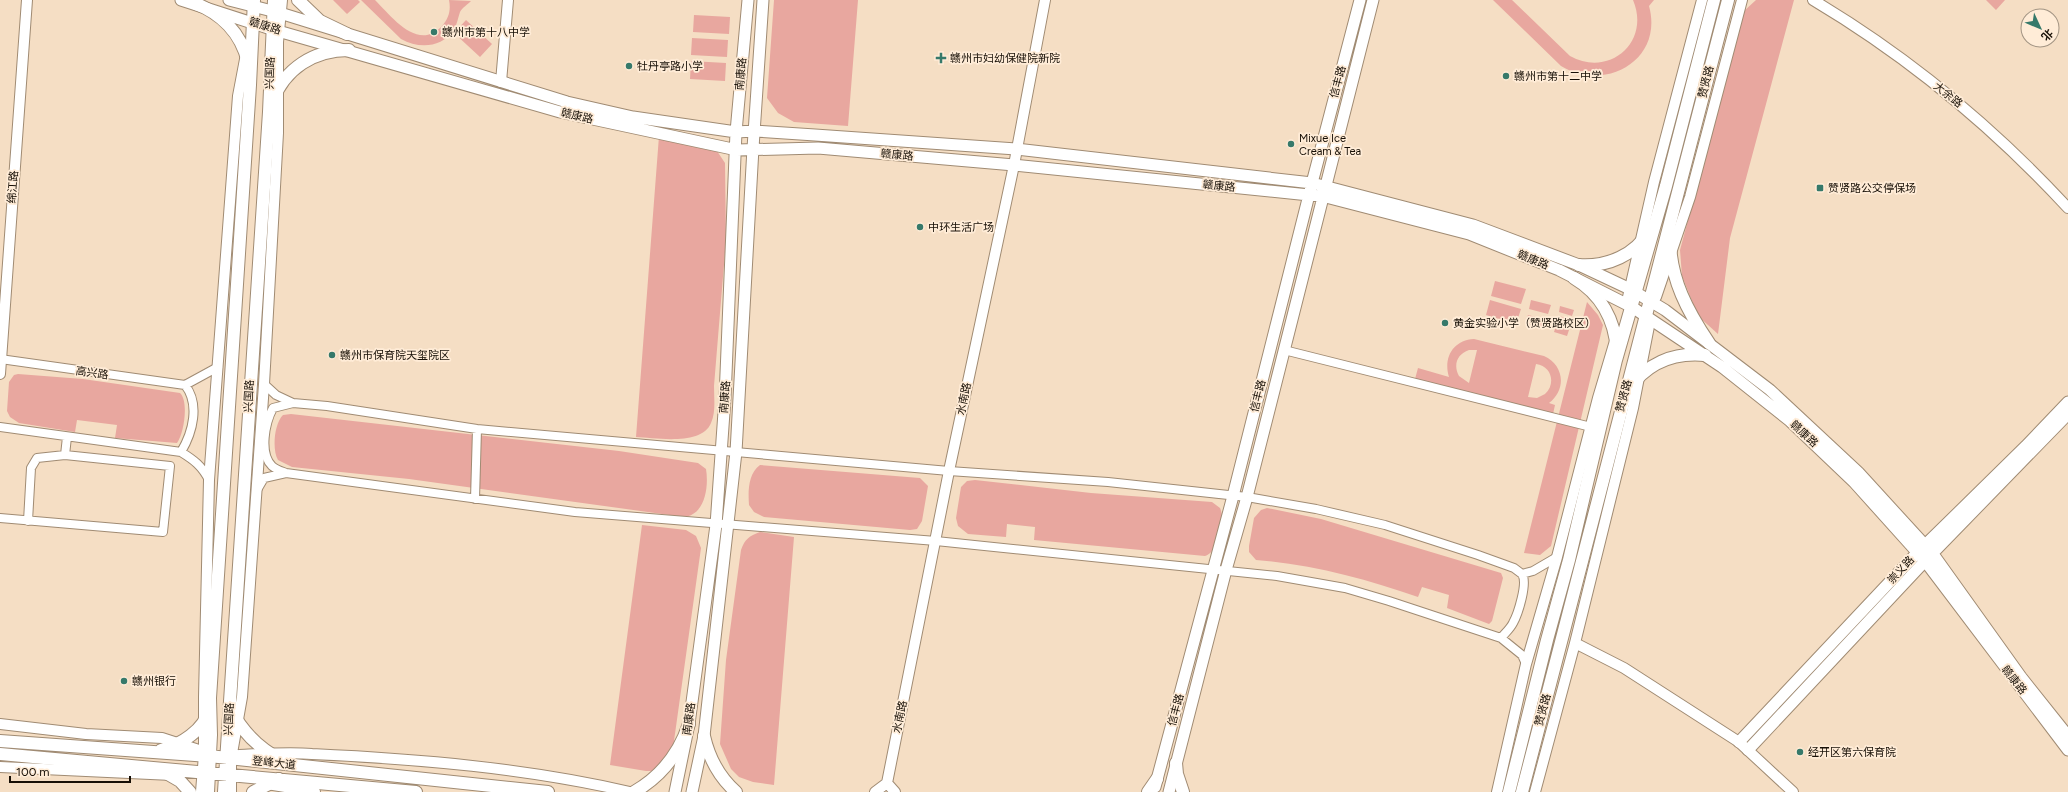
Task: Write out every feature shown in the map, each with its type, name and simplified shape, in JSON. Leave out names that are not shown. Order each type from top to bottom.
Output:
[{"type":"main road","name":"赣康路","points":[[181,0],[251,22],[560,112],[737,150],[753,148],[818,148],[1014,165],[1322,196],[1469,234],[1574,278],[1629,305],[1707,349],[1770,390],[1858,472],[1925,554],[2068,736]]},
{"type":"main road","name":"赣康路","points":[[229,0],[276,8],[346,34],[501,82],[567,102],[633,117],[736,132],[755,131],[1016,149],[1325,185],[1473,225],[1579,265],[1633,291],[1652,302],[1707,349]]},
{"type":"main road","points":[[298,0],[320,21],[346,34]]},
{"type":"main road","name":"南康路","points":[[675,792],[689,724],[716,524],[720,451],[725,398],[737,150],[736,132],[748,0]]},
{"type":"main road","name":"南康路","points":[[692,792],[704,736],[729,525],[736,452],[763,0]]},
{"type":"main road","name":"信丰路","points":[[1154,792],[1233,496],[1360,0]]},
{"type":"main road","name":"信丰路","points":[[1169,792],[1373,0]]},
{"type":"main road","name":"赞贤路","points":[[1509,792],[1569,560],[1629,305],[1656,218],[1714,0]]},
{"type":"main road","name":"赞贤路","points":[[1522,792],[1623,400],[1652,302],[1728,0]]},
{"type":"main road","points":[[194,3],[211,11],[227,23],[239,38],[246,54],[249,66],[250,85]]},
{"type":"main road","name":"兴国路","points":[[208,792],[206,773],[210,698],[250,85],[252,3]]},
{"type":"main road","name":"兴国路","points":[[224,792],[230,756],[230,708],[276,8]]},
{"type":"main road","points":[[269,112],[278,88],[297,66],[313,57],[331,51],[349,50]]},
{"type":"main road","points":[[1623,400],[1626,392],[1638,378],[1651,367],[1668,358],[1707,349],[1680,292],[1673,270],[1670,252],[1670,232],[1674,213]]},
{"type":"main road","points":[[1579,265],[1597,265],[1614,260],[1630,252],[1641,242],[1656,218]]},
{"type":"main road","points":[[1574,278],[1588,288],[1600,300],[1609,316],[1616,340],[1616,360]]},
{"type":"main road","name":"崇义路","points":[[1748,750],[1925,554],[2068,402]]},
{"type":"main road","name":"崇义路","points":[[1739,742],[1925,554],[2068,414]]},
{"type":"main road","name":"赣康路","points":[[1925,554],[2068,750]]},
{"type":"main road","points":[[148,751],[167,748],[177,744],[191,735],[204,720],[208,712],[210,698]]},
{"type":"main road","points":[[230,708],[237,722],[250,739],[270,754],[294,765]]},
{"type":"main road","points":[[634,792],[653,780],[669,764],[681,745],[689,724]]},
{"type":"main road","points":[[704,736],[714,765],[726,782],[736,792]]},
{"type":"main road","name":"登峰大道","points":[[0,741],[230,756],[294,765],[548,792]]},
{"type":"main road","name":"登峰大道","points":[[0,754],[416,792]]},
{"type":"main road","points":[[1176,763],[1177,774],[1183,792]]},
{"type":"main road","points":[[153,767],[171,775],[190,792]]},
{"type":"main road","points":[[253,792],[279,779]]},
{"type":"main road","points":[[1148,792],[1157,779]]},
{"type":"street","name":"绵江路","points":[[0,374],[27,0]]},
{"type":"street","points":[[276,8],[282,0]]},
{"type":"street","points":[[501,82],[508,0]]},
{"type":"street","name":"水南路","points":[[887,783],[949,471],[1014,165],[1045,0]]},
{"type":"street","points":[[1702,0],[1705,34]]},
{"type":"street","points":[[1633,291],[1641,242],[1654,182],[1702,0]]},
{"type":"street","name":"大余路","points":[[1813,0],[1887,49],[1969,112],[2068,208]]},
{"type":"street","points":[[1715,47],[1728,30],[1742,4]]},
{"type":"street","points":[[1652,302],[1690,197],[1742,4]]},
{"type":"street","points":[[0,724],[86,734],[162,738],[207,754],[204,720],[209,480],[238,96],[251,22]]},
{"type":"street","points":[[275,29],[278,88],[278,133],[264,384],[242,697],[230,756],[311,753],[470,766],[575,779],[630,792]]},
{"type":"street","points":[[1496,792],[1526,664],[1557,557],[1591,427],[1616,340],[1629,305]]},
{"type":"street","points":[[1535,792],[1575,643],[1633,408],[1648,317]]},
{"type":"street","points":[[1284,350],[1591,427]]},
{"type":"street","name":"高兴路","points":[[0,359],[184,385]]},
{"type":"street","points":[[181,452],[191,433],[194,408],[192,396],[184,385],[218,367]]},
{"type":"street","points":[[264,384],[276,395],[293,403]]},
{"type":"street","points":[[286,474],[272,466],[265,456],[265,436],[268,416],[273,408],[293,403],[327,406],[478,429],[949,471],[1108,482],[1246,497],[1316,509],[1385,525],[1514,568],[1522,574],[1524,584],[1517,616],[1510,628],[1501,638]]},
{"type":"street","points":[[0,427],[181,452],[196,461],[204,470],[209,480]]},
{"type":"street","points":[[476,499],[478,429]]},
{"type":"street","points":[[65,455],[67,437]]},
{"type":"street","points":[[0,518],[28,521],[163,532],[170,466],[65,455],[37,458],[31,468],[28,521]]},
{"type":"street","points":[[257,490],[264,478],[286,474],[575,512],[936,541],[1277,576],[1345,588],[1501,638],[1522,654],[1526,664]]},
{"type":"street","points":[[1522,574],[1533,571],[1557,557]]},
{"type":"street","points":[[1575,643],[1624,668],[1739,742],[1793,792]]},
{"type":"street","points":[[0,767],[171,775],[206,773],[201,792]]},
{"type":"street","points":[[231,792],[228,775],[315,792]]},
{"type":"street","points":[[875,792],[887,783],[895,792]]},
{"type":"shaded area","points":[[333,0],[358,0],[360,2],[347,14]]},
{"type":"shaded area","points":[[361,0],[375,0],[397,23],[415,34],[424,35],[433,33],[442,26],[449,14],[449,0],[471,1],[460,12],[454,30],[449,36],[436,43],[422,45],[401,39]]},
{"type":"shaded area","points":[[774,0],[858,0],[848,126],[794,122],[778,113],[767,98]]},
{"type":"shaded area","points":[[1493,0],[1512,0],[1570,56],[1585,62],[1599,62],[1612,59],[1623,52],[1631,42],[1636,30],[1637,15],[1633,0],[1654,0],[1649,6],[1651,25],[1648,42],[1639,56],[1627,66],[1612,73],[1595,76],[1578,73],[1561,66]]},
{"type":"shaded area","points":[[1756,0],[1794,0],[1730,238],[1718,334],[1698,316],[1682,276],[1680,250],[1744,11]]},
{"type":"shaded area","points":[[1986,0],[2005,0],[1996,10]]},
{"type":"shaded area","points":[[694,15],[730,17],[729,34],[693,32]]},
{"type":"shaded area","points":[[466,20],[492,44],[480,57],[454,33]]},
{"type":"shaded area","points":[[692,38],[728,40],[727,57],[691,55]]},
{"type":"shaded area","points":[[691,61],[726,63],[725,81],[690,79]]},
{"type":"shaded area","points":[[659,136],[713,145],[725,163],[726,240],[714,386],[714,414],[711,423],[706,430],[689,438],[678,439],[636,437]]},
{"type":"shaded area","points":[[1495,281],[1526,289],[1521,304],[1491,296]]},
{"type":"shaded area","points":[[1490,300],[1521,309],[1516,324],[1486,315]]},
{"type":"shaded area","points":[[1531,300],[1551,305],[1548,314],[1529,309]]},
{"type":"shaded area","points":[[1587,302],[1598,315],[1603,325],[1551,546],[1540,555],[1524,553]]},
{"type":"shaded area","points":[[1560,306],[1574,310],[1572,316],[1559,312]]},
{"type":"shaded area","points":[[1528,315],[1547,320],[1544,328],[1525,323]]},
{"type":"shaded area","points":[[1558,316],[1571,319],[1570,325],[1556,321]]},
{"type":"shaded area","points":[[1556,326],[1569,330],[1567,336],[1554,332]]},
{"type":"shaded area","points":[[1474,339],[1544,356],[1551,360],[1556,365],[1561,378],[1559,391],[1549,403],[1555,405],[1553,414],[1415,379],[1418,368],[1449,377],[1447,363],[1451,351],[1455,346],[1467,340]],"holes":[[[1469,350],[1477,350],[1469,383],[1459,376],[1456,368],[1459,357]],[[1536,364],[1546,368],[1551,376],[1548,390],[1545,394],[1537,398],[1528,397]]]},
{"type":"shaded area","points":[[18,374],[83,379],[180,393],[183,397],[185,410],[180,439],[177,443],[115,438],[117,425],[77,420],[75,432],[19,423],[10,417],[7,411],[9,382],[14,375]]},
{"type":"shaded area","points":[[291,414],[619,451],[698,463],[706,469],[706,492],[701,506],[697,511],[684,517],[409,479],[292,467],[278,460],[275,450],[275,437],[280,419],[283,415]]},
{"type":"shaded area","points":[[760,465],[920,478],[928,486],[922,521],[917,529],[910,530],[764,517],[754,512],[749,505],[751,478],[753,473]]},
{"type":"shaded area","points":[[975,480],[1091,493],[1212,502],[1220,508],[1222,514],[1222,528],[1215,548],[1205,556],[1034,540],[1035,527],[1007,524],[1006,537],[968,534],[958,526],[956,518],[961,487],[967,481]]},
{"type":"shaded area","points":[[1267,508],[1321,519],[1501,573],[1503,578],[1492,621],[1489,624],[1447,608],[1449,595],[1422,587],[1418,597],[1338,573],[1297,565],[1256,560],[1249,552],[1254,518],[1261,510]]},
{"type":"shaded area","points":[[642,525],[686,530],[696,536],[701,548],[673,748],[654,771],[610,765]]},
{"type":"shaded area","points":[[760,532],[794,537],[774,785],[753,782],[739,777],[731,769],[720,744],[726,660],[741,550],[748,538]]},
{"type":"place","name":"赣州市第十八中学","points":[[434,32]]},
{"type":"place","name":"赣州市妇幼保健院新院","points":[[941,58]]},
{"type":"place","name":"牡丹亭路小学","points":[[629,66]]},
{"type":"place","name":"赣州市第十二中学","points":[[1506,76]]},
{"type":"place","name":"Mixue Ice Cream & Tea","points":[[1291,144]]},
{"type":"place","name":"赞贤路公交停保场","points":[[1820,188]]},
{"type":"place","name":"中环生活广场","points":[[920,227]]},
{"type":"place","name":"黄金实验小学（赞贤路校区）","points":[[1445,323]]},
{"type":"place","name":"赣州市保育院天玺院区","points":[[332,355]]},
{"type":"place","name":"赣州银行","points":[[124,681]]},
{"type":"place","name":"经开区第六保育院","points":[[1800,752]]}]
